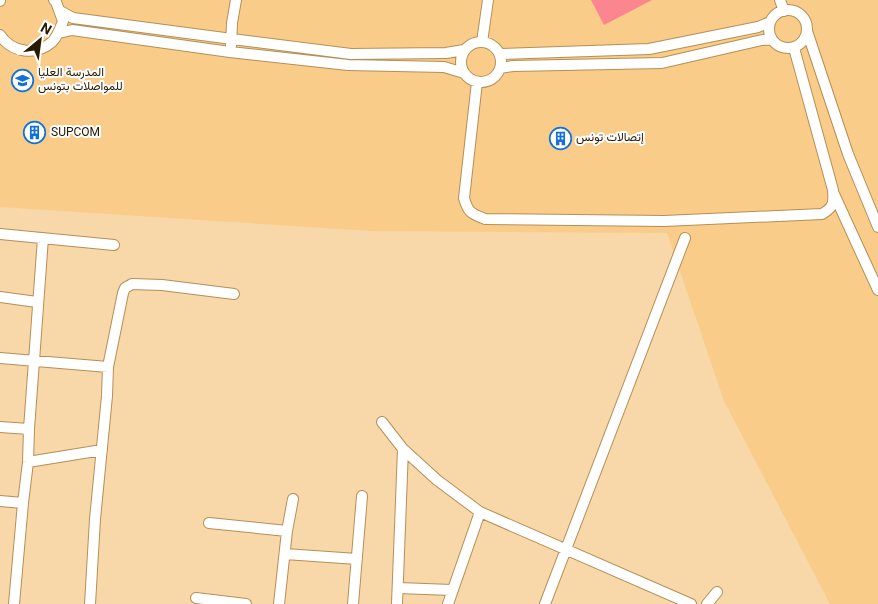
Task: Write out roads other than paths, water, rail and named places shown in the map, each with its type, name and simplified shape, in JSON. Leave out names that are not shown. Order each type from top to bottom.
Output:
[{"type":"street","points":[[0,35],[12,47],[26,52],[43,48],[59,33],[63,21],[54,0]]},
{"type":"street","points":[[230,52],[236,0]]},
{"type":"street","points":[[482,42],[488,0]]},
{"type":"street","points":[[780,0],[784,11]]},
{"type":"street","points":[[60,11],[73,18],[350,54],[446,53],[464,50]]},
{"type":"street","points":[[500,54],[649,49],[758,27],[770,22],[778,13],[784,11],[793,11],[802,16],[807,24],[805,38],[794,48],[777,45],[769,33],[770,22]]},
{"type":"street","points":[[59,33],[72,30],[230,52],[348,65],[444,67],[464,73]]},
{"type":"street","points":[[807,32],[848,154],[878,227]]},
{"type":"street","points":[[500,68],[513,66],[662,62],[772,39]]},
{"type":"street","points":[[482,42],[490,44],[496,49],[500,54],[501,61],[497,74],[484,82],[477,82],[464,73],[461,66],[461,58],[464,50],[471,44],[482,42]]},
{"type":"street","points":[[794,48],[833,190],[878,290]]},
{"type":"street","points":[[477,82],[464,198],[466,207],[473,214],[485,219],[664,221],[822,214],[830,210],[834,202],[833,190]]},
{"type":"street","points":[[0,234],[114,246]]},
{"type":"street","points":[[14,604],[22,503],[28,462],[43,238]]},
{"type":"street","points":[[545,604],[685,238]]},
{"type":"street","points":[[90,604],[108,367],[125,288],[132,284],[162,285],[234,294]]},
{"type":"street","points":[[0,297],[38,302]]},
{"type":"street","points":[[0,358],[108,367]]},
{"type":"street","points":[[382,422],[403,449],[437,480],[480,512],[691,604]]},
{"type":"street","points":[[0,427],[29,429]]},
{"type":"street","points":[[396,604],[403,449]]},
{"type":"street","points":[[28,462],[102,450]]},
{"type":"street","points":[[353,604],[362,496]]},
{"type":"street","points":[[279,604],[287,532],[293,499]]},
{"type":"street","points":[[0,501],[22,503]]},
{"type":"street","points":[[448,604],[480,512]]},
{"type":"street","points":[[209,523],[287,532]]},
{"type":"street","points":[[285,554],[357,559]]},
{"type":"street","points":[[398,588],[452,590]]},
{"type":"street","points":[[707,604],[717,592]]},
{"type":"street","points":[[196,598],[246,604]]},
{"type":"place","name":"المدرسة العليا للمواصلات بتونس","points":[[22,80]]},
{"type":"place","name":"SUPCOM","points":[[35,133]]},
{"type":"place","name":"إتصالات تونس","points":[[560,138]]}]
